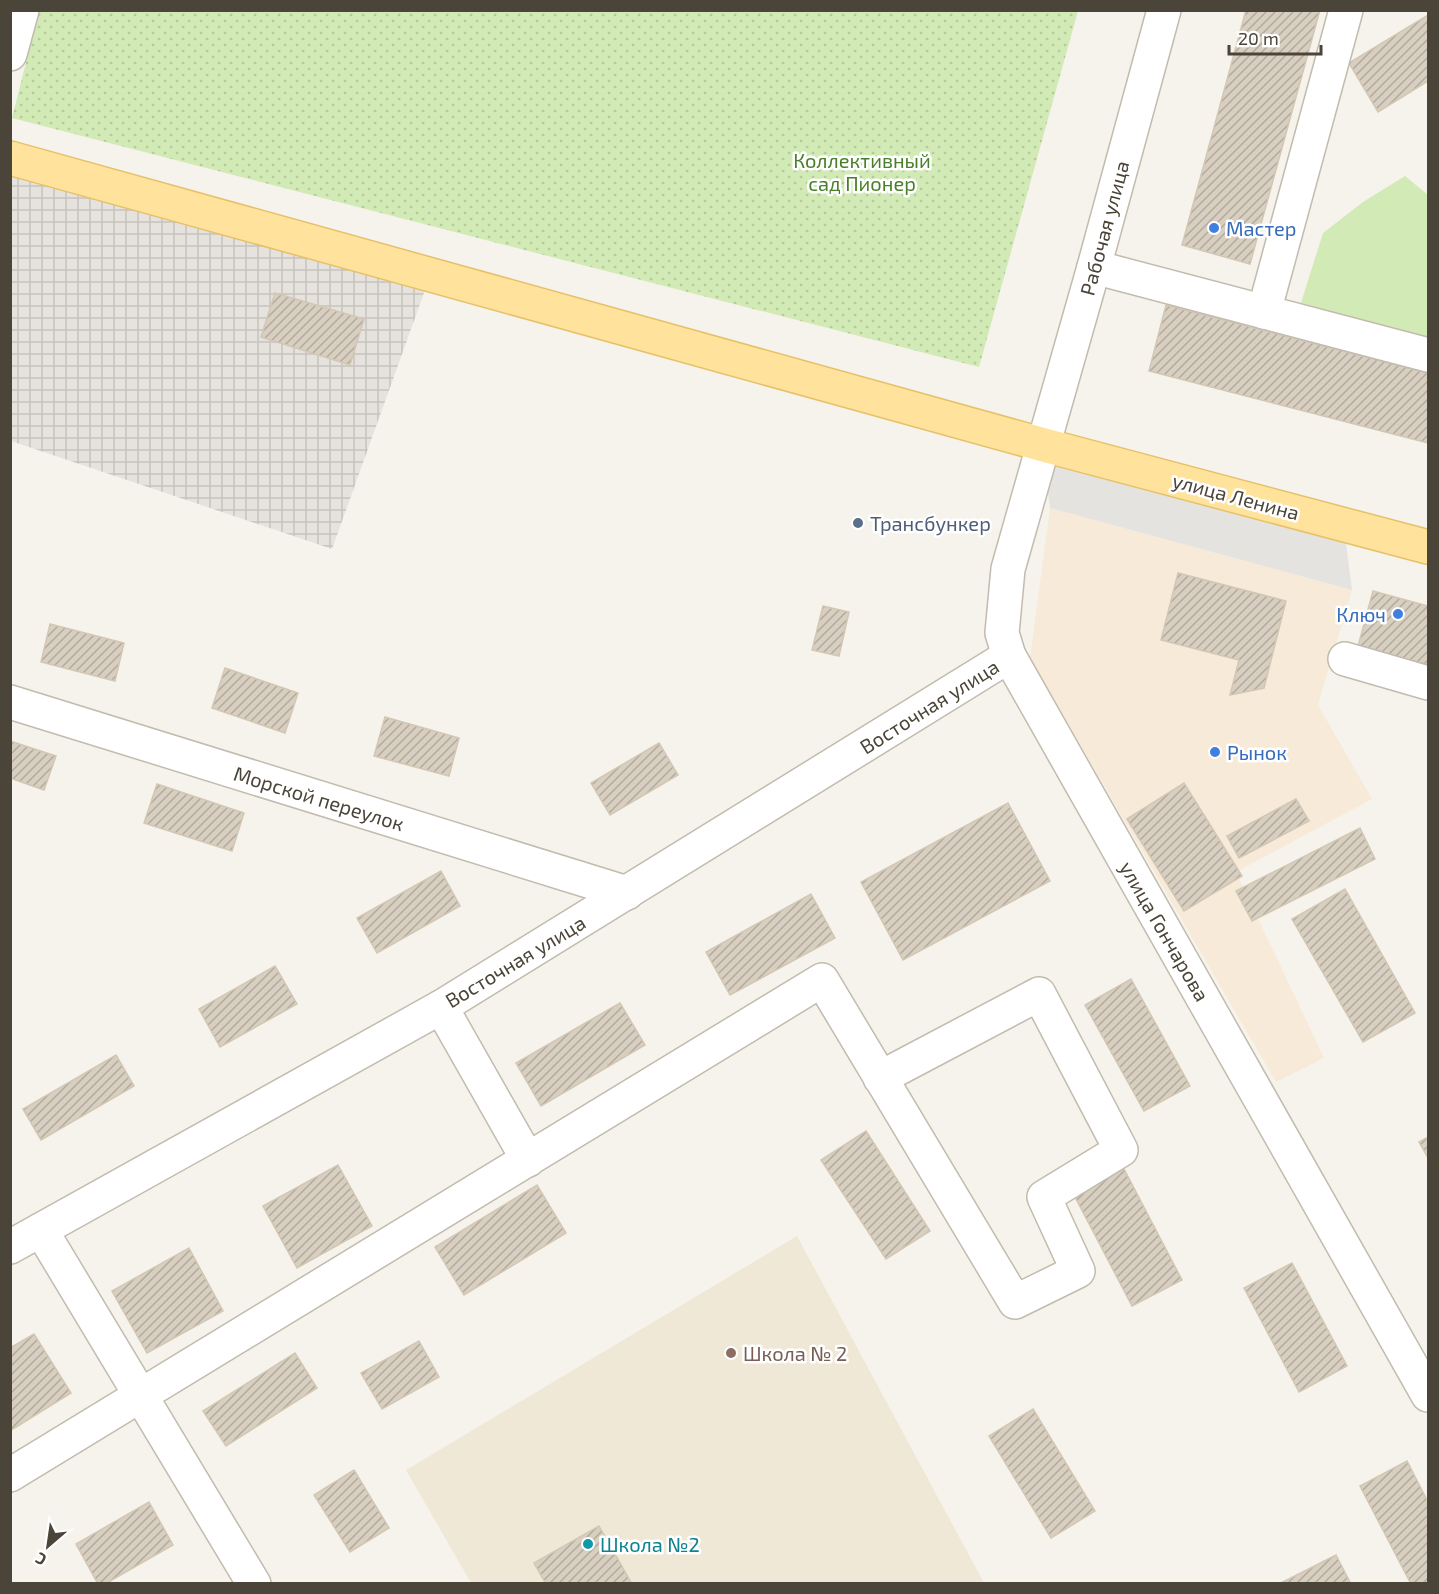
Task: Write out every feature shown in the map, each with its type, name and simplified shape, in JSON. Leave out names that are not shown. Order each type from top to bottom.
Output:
[{"type":"main road","name":"улица Ленина","points":[[10,158],[1044,445],[1428,547]]},
{"type":"street","points":[[10,54],[22,10]]},
{"type":"street","name":"Рабочая улица","points":[[1044,445],[1164,10]]},
{"type":"street","points":[[1264,312],[1346,10]]},
{"type":"street","points":[[1094,267],[1428,356]]},
{"type":"street","name":"улица Гончарова","points":[[1044,445],[1008,569],[1002,633],[1009,656],[1428,1395]]},
{"type":"street","name":"Восточная улица","points":[[11,1245],[441,1006],[1009,656]]},
{"type":"street","points":[[1345,659],[1428,683]]},
{"type":"street","name":"Морской переулок","points":[[10,702],[627,893]]},
{"type":"street","points":[[10,1475],[822,980],[880,1078],[1015,1302],[1078,1271],[1044,1197],[1121,1150],[1039,994],[880,1078]]},
{"type":"street","points":[[441,1006],[528,1160]]},
{"type":"street","points":[[41,1230],[254,1584]]},
{"type":"shaded area","points":[[10,170],[429,279],[332,549],[11,441]]},
{"type":"shaded area","points":[[1044,461],[1346,543],[1352,590],[1050,508]]},
{"type":"shaded area","name":"Рынок","points":[[1050,508],[1352,590],[1318,705],[1372,799],[1236,872],[1324,1058],[1276,1082],[1030,658]]},
{"type":"shaded area","name":"Школа № 2","points":[[797,1236],[984,1583],[471,1583],[406,1470]]},
{"type":"green space","name":"Коллективный сад Пионер","points":[[39,10],[1078,11],[979,367],[12,118]]},
{"type":"green space","points":[[1405,176],[1428,195],[1428,339],[1301,303],[1323,233],[1363,202]]},
{"type":"building","points":[[1246,10],[1320,10],[1250,264],[1182,245]]},
{"type":"building","points":[[1428,15],[1428,81],[1378,112],[1349,63]]},
{"type":"building","points":[[275,293],[364,319],[350,365],[261,337]]},
{"type":"building","points":[[1166,305],[1428,373],[1428,443],[1149,371]]},
{"type":"building","points":[[1178,573],[1286,601],[1264,688],[1230,695],[1239,660],[1161,640]]},
{"type":"building","points":[[1373,591],[1428,606],[1428,669],[1357,650]]},
{"type":"building","points":[[823,606],[849,612],[839,656],[812,650]]},
{"type":"building","points":[[50,624],[124,643],[115,681],[41,662]]},
{"type":"building","points":[[225,668],[298,693],[285,733],[212,708]]},
{"type":"building","points":[[385,717],[459,738],[449,776],[374,756]]},
{"type":"building","points":[[10,741],[56,756],[44,790],[10,778]]},
{"type":"building","points":[[659,743],[678,775],[610,815],[591,783]]},
{"type":"building","points":[[1184,783],[1242,876],[1184,911],[1127,819]]},
{"type":"building","points":[[157,784],[244,813],[232,851],[144,823]]},
{"type":"building","points":[[1296,799],[1309,821],[1239,858],[1227,836]]},
{"type":"building","points":[[1008,803],[1050,881],[903,960],[861,882]]},
{"type":"building","points":[[1360,828],[1375,859],[1252,921],[1236,891]]},
{"type":"building","points":[[441,871],[460,906],[377,953],[357,918]]},
{"type":"building","points":[[1345,889],[1415,1013],[1363,1042],[1292,919]]},
{"type":"building","points":[[811,894],[835,938],[730,995],[706,952]]},
{"type":"building","points":[[275,966],[297,1004],[220,1047],[199,1009]]},
{"type":"building","points":[[1131,979],[1190,1086],[1144,1111],[1085,1005]]},
{"type":"building","points":[[620,1003],[645,1045],[541,1106],[516,1063]]},
{"type":"building","points":[[116,1055],[134,1086],[41,1140],[23,1109]]},
{"type":"building","points":[[866,1131],[930,1231],[886,1259],[821,1160]]},
{"type":"building","points":[[1428,1137],[1428,1158],[1419,1142]]},
{"type":"building","points":[[338,1165],[372,1226],[297,1268],[263,1206]]},
{"type":"building","points":[[1123,1167],[1182,1280],[1132,1306],[1073,1193]]},
{"type":"building","points":[[537,1185],[566,1233],[464,1295],[435,1247]]},
{"type":"building","points":[[189,1248],[223,1311],[147,1353],[112,1291]]},
{"type":"building","points":[[1292,1263],[1347,1366],[1299,1392],[1244,1288]]},
{"type":"building","points":[[34,1334],[71,1393],[10,1431],[10,1348]]},
{"type":"building","points":[[419,1341],[439,1377],[382,1409],[361,1373]]},
{"type":"building","points":[[295,1353],[317,1388],[226,1446],[203,1411]]},
{"type":"building","points":[[1033,1409],[1095,1511],[1051,1538],[989,1436]]},
{"type":"building","points":[[1407,1461],[1428,1502],[1428,1584],[1411,1584],[1360,1486]]},
{"type":"building","points":[[354,1470],[389,1528],[350,1552],[314,1495]]},
{"type":"building","points":[[149,1502],[173,1545],[105,1584],[98,1584],[76,1544]]},
{"type":"building","name":"Школа №2","points":[[599,1526],[632,1584],[546,1584],[534,1563]]},
{"type":"building","points":[[1336,1555],[1351,1584],[1281,1583]]},
{"type":"place","name":"Мастер","points":[[1214,228]]},
{"type":"place","name":"Трансбункер","points":[[858,523]]},
{"type":"place","name":"Ключ","points":[[1398,614]]},
{"type":"place","name":"Рынок","points":[[1215,752]]},
{"type":"place","name":"Школа № 2","points":[[731,1353]]},
{"type":"place","name":"Школа №2","points":[[588,1544]]}]
